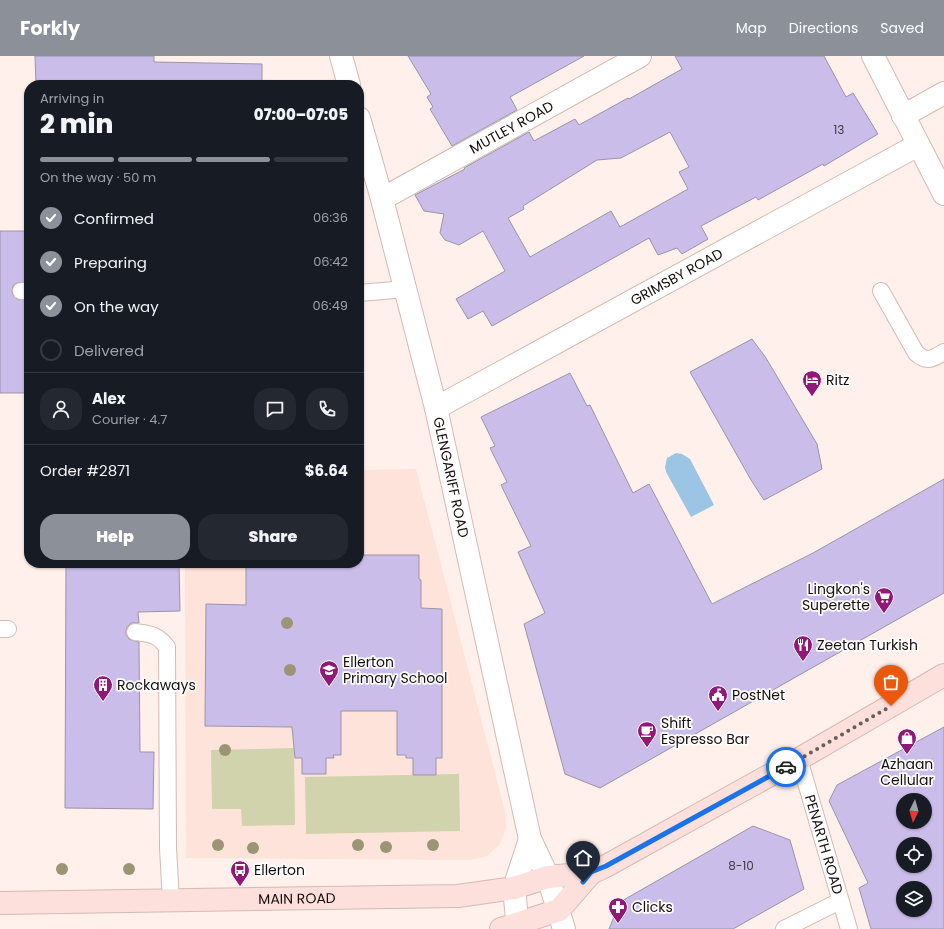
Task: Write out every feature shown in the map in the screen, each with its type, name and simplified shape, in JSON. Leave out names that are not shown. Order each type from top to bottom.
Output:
[{"type":"main road","name":"MAIN ROAD","points":[[0,903],[458,896],[514,888],[548,877],[591,872],[606,866],[799,759],[944,675]]},
{"type":"main road","name":"MAIN ROAD","points":[[561,919],[591,872]]},
{"type":"main road","points":[[512,927],[561,919]]},
{"type":"street","points":[[341,56],[348,80]]},
{"type":"street","name":"MUTLEY ROAD","points":[[382,199],[640,56]]},
{"type":"street","points":[[873,56],[944,194]]},
{"type":"street","points":[[903,116],[944,93]]},
{"type":"street","name":"GLENGARIFF ROAD","points":[[364,136],[382,199],[436,408],[530,839],[548,877],[561,919]]},
{"type":"street","name":"GRIMSBY ROAD","points":[[436,408],[918,145]]},
{"type":"street","points":[[512,927],[514,888],[530,839]]},
{"type":"lane","points":[[364,293],[406,290]]},
{"type":"lane","points":[[881,291],[916,353],[921,358],[927,360],[944,352]]},
{"type":"lane","points":[[135,632],[154,635],[167,647],[168,848],[171,900]]},
{"type":"lane","name":"PENARTH ROAD","points":[[799,759],[849,929]]},
{"type":"lane","points":[[784,929],[840,901]]},
{"type":"shaded area","name":"Ellerton Primary School","points":[[416,469],[505,811],[506,828],[500,844],[487,856],[471,860],[186,858],[185,568],[364,568],[364,470]]},
{"type":"green space","points":[[294,748],[295,825],[242,826],[241,809],[212,809],[211,750]]},
{"type":"green space","points":[[459,774],[460,831],[306,834],[305,777]]},
{"type":"water","points":[[676,453],[682,454],[690,459],[714,505],[691,517],[666,472],[665,467],[667,458]]},
{"type":"building","points":[[35,56],[154,56],[154,62],[262,64],[262,80],[36,80]]},
{"type":"building","points":[[408,56],[584,56],[510,97],[517,110],[452,146],[430,109],[433,107],[427,97],[431,94]]},
{"type":"building","points":[[675,56],[824,56],[846,97],[853,93],[878,134],[824,166],[823,164],[758,200],[756,197],[701,226],[708,239],[682,254],[677,248],[658,255],[649,238],[492,326],[483,311],[468,319],[456,299],[505,271],[483,231],[459,245],[445,240],[440,233],[444,214],[424,211],[415,195],[465,169],[464,168],[529,132],[534,141],[575,119],[579,125],[682,69]],"holes":[[[670,132],[689,167],[679,172],[688,189],[620,227],[611,211],[530,257],[508,218],[524,209],[523,206],[597,160],[621,158]]]},
{"type":"building","points":[[0,231],[24,231],[24,282],[17,283],[13,286],[12,291],[13,295],[17,299],[24,300],[24,393],[0,393]]},
{"type":"building","points":[[752,339],[766,358],[817,444],[822,469],[764,500],[751,480],[690,372]]},
{"type":"building","points":[[570,373],[587,406],[590,405],[633,493],[649,484],[712,604],[813,553],[944,479],[944,593],[600,788],[565,774],[524,624],[545,613],[518,552],[531,546],[501,485],[507,482],[490,448],[495,446],[481,417]]},
{"type":"building","points":[[364,555],[419,555],[421,608],[442,609],[442,758],[436,758],[436,775],[413,775],[413,758],[406,758],[406,755],[397,755],[397,711],[341,711],[341,755],[333,755],[334,758],[326,758],[326,774],[302,774],[302,758],[295,758],[292,727],[205,726],[206,604],[246,605],[246,568],[364,568]]},
{"type":"building","name":"Rockaways","points":[[66,568],[179,568],[180,611],[138,612],[139,623],[131,623],[127,627],[126,631],[126,635],[129,639],[139,642],[140,752],[154,752],[153,809],[65,808]]},
{"type":"building","points":[[944,727],[944,929],[871,929],[859,888],[868,883],[829,801],[837,785]]},
{"type":"building","points":[[753,826],[790,840],[804,889],[733,929],[609,929],[620,902]]},
{"type":"way so far","points":[[786,767],[891,706]]},
{"type":"place","name":"Ritz","points":[[812,397]]},
{"type":"place","name":"Lingkon's Superette","points":[[884,614]]},
{"type":"place","name":"Zeetan Turkish","points":[[803,662]]},
{"type":"place","name":"Ellerton Primary School","points":[[329,687]]},
{"type":"place","name":"Rockaways","points":[[103,702]]},
{"type":"place","name":"PostNet","points":[[718,712]]},
{"type":"place","name":"Shift Espresso Bar","points":[[647,748]]},
{"type":"place","name":"Azhaan Cellular","points":[[907,755]]},
{"type":"place","name":"Ellerton","points":[[240,887]]},
{"type":"place","name":"Clicks","points":[[618,924]]},
{"type":"route","points":[[583,882],[591,872],[606,866],[786,767]]}]
